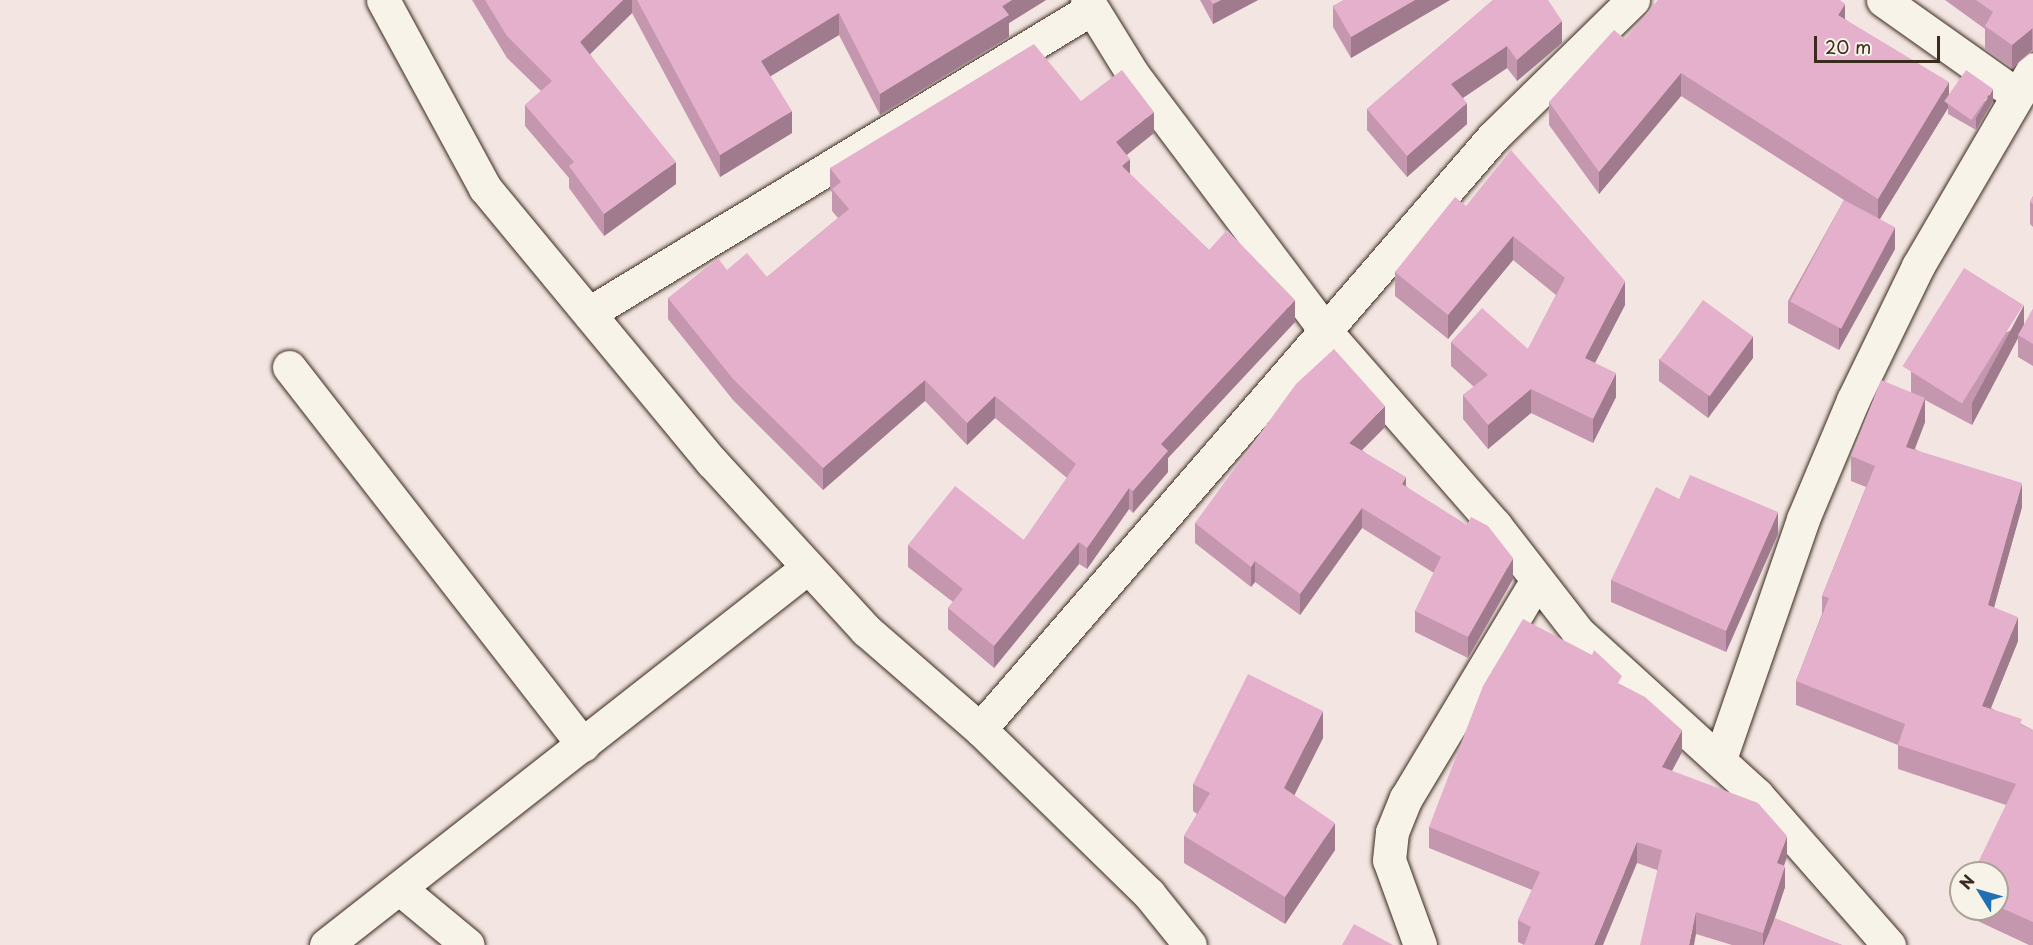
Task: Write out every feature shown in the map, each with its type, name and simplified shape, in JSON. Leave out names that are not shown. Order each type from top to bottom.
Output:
[{"type":"street","points":[[383,0],[484,188],[589,313],[807,568],[866,630],[980,729],[1149,894],[1190,945]]},
{"type":"street","points":[[980,729],[1327,333],[1493,137],[1633,0]]},
{"type":"street","points":[[1720,759],[1803,519],[1853,400],[1918,266],[2024,81],[1883,0]]},
{"type":"street","points":[[589,313],[1089,4],[1327,333],[1495,525],[1536,582],[1604,659],[1720,759],[1819,861],[1889,945]]},
{"type":"street","points":[[289,367],[583,745]]},
{"type":"street","points":[[326,945],[807,568]]},
{"type":"street","points":[[1420,945],[1389,860],[1392,832],[1406,798],[1536,582]]},
{"type":"street","points":[[399,888],[468,945]]},
{"type":"building","points":[[485,0],[623,0],[580,42],[676,162],[604,214],[569,166],[574,162],[525,105],[552,81],[507,36]]},
{"type":"building","points":[[637,0],[1012,0],[1002,6],[1009,15],[880,94],[839,13],[761,61],[792,111],[720,155]]},
{"type":"building","points":[[1344,0],[1415,0],[1351,37],[1333,6]]},
{"type":"building","points":[[1493,0],[1548,0],[1562,21],[1517,60],[1507,46],[1451,84],[1467,103],[1407,156],[1367,109]]},
{"type":"building","points":[[1658,0],[1840,0],[1845,4],[1838,15],[1949,82],[1878,199],[1681,73],[1599,172],[1549,102],[1614,30],[1625,39]]},
{"type":"building","points":[[1976,0],[2033,0],[2033,28],[2012,45],[1985,26],[1993,12]]},
{"type":"building","points":[[1034,44],[1081,101],[1122,70],[1154,112],[1116,142],[1130,159],[1122,166],[1209,250],[1227,230],[1295,300],[1161,444],[1168,451],[1133,491],[1129,488],[1087,548],[1079,542],[994,646],[948,608],[963,589],[908,545],[955,486],[1024,540],[1076,464],[995,396],[967,423],[925,380],[823,468],[733,379],[668,298],[718,258],[727,270],[747,253],[767,277],[849,209],[832,189],[841,182],[830,168]]},
{"type":"building","points":[[1966,70],[1993,89],[1971,120],[1944,101]]},
{"type":"building","points":[[1511,150],[1625,281],[1585,358],[1616,373],[1593,419],[1531,389],[1488,425],[1463,395],[1488,375],[1451,342],[1482,308],[1528,349],[1565,278],[1513,236],[1448,315],[1395,272],[1455,197],[1466,206]]},
{"type":"building","points":[[1844,200],[1895,227],[1841,329],[1790,302]]},
{"type":"building","points":[[1964,268],[2023,305],[1962,403],[1903,366]]},
{"type":"building","points":[[1703,300],[1753,336],[1710,396],[1660,360]]},
{"type":"building","points":[[2033,309],[2033,344],[2018,335]]},
{"type":"building","points":[[1334,349],[1385,406],[1349,443],[1406,477],[1402,484],[1467,525],[1471,517],[1488,526],[1513,558],[1468,637],[1415,611],[1441,557],[1362,508],[1300,594],[1255,561],[1251,567],[1195,523],[1296,384]]},
{"type":"building","points":[[1881,380],[1925,398],[1906,447],[2022,483],[1988,605],[2018,617],[1982,706],[2022,719],[2020,724],[2033,730],[2033,922],[2009,911],[2009,861],[1979,861],[2016,784],[1898,745],[1905,724],[1796,681],[1829,598],[1822,596],[1875,466],[1851,456]]},
{"type":"building","points":[[1690,475],[1778,512],[1726,631],[1611,580],[1656,487],[1679,499]]},
{"type":"building","points":[[1523,619],[1592,655],[1594,650],[1622,676],[1618,683],[1645,697],[1682,730],[1662,767],[1758,803],[1787,836],[1777,863],[1785,866],[1763,933],[1696,912],[1689,945],[1640,945],[1662,850],[1637,842],[1594,945],[1524,945],[1531,927],[1518,920],[1540,872],[1429,827],[1483,686]]},
{"type":"building","points":[[1248,674],[1323,711],[1284,788],[1335,823],[1285,897],[1184,836],[1210,793],[1193,784]]},
{"type":"building","points":[[1775,918],[1842,945],[1764,945]]},
{"type":"building","points":[[1354,924],[1393,945],[1342,945]]}]
